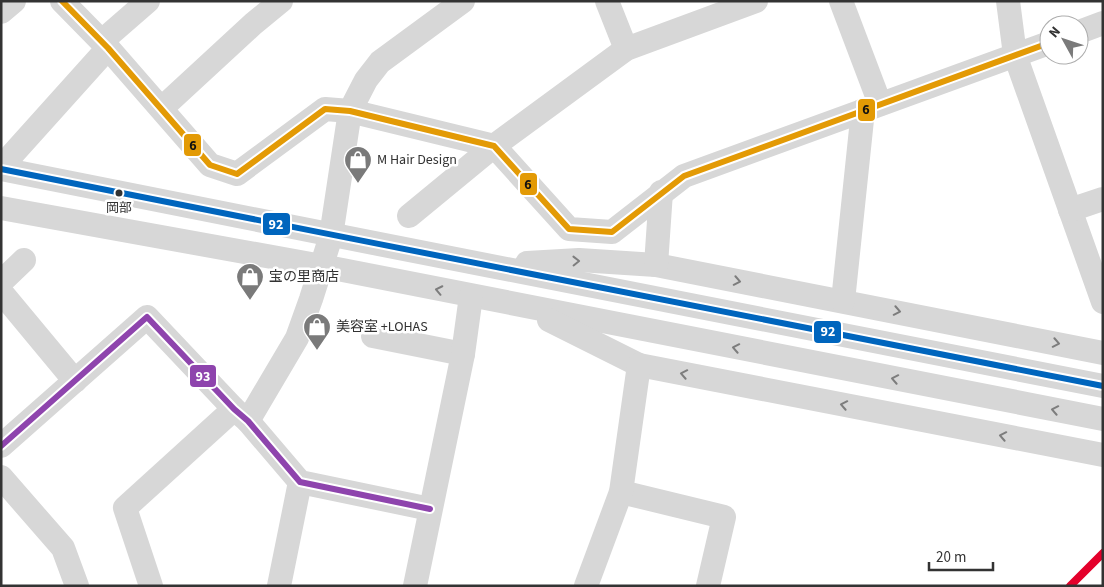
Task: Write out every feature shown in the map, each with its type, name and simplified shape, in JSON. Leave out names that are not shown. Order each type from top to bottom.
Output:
[{"type":"street","points":[[1,12],[14,1]]},
{"type":"street","points":[[62,1],[105,44],[210,165],[237,174],[325,109],[350,111],[494,146],[569,229],[612,232],[684,176],[1039,47]]},
{"type":"street","points":[[148,1],[105,44],[1,168],[331,236],[493,265],[1103,386]]},
{"type":"street","points":[[162,108],[280,1]]},
{"type":"street","points":[[150,586],[125,508],[241,415],[297,338],[331,236],[350,111],[366,80],[380,62],[463,1]]},
{"type":"street","points":[[607,1],[626,49]]},
{"type":"street","points":[[409,216],[494,146],[626,49],[756,1]]},
{"type":"street","points":[[841,1],[871,107],[843,301]]},
{"type":"street","points":[[1008,1],[1015,55],[1103,302]]},
{"type":"street","points":[[1089,28],[1103,23]]},
{"type":"street","points":[[656,265],[661,192]]},
{"type":"street","points":[[1070,210],[1103,199]]},
{"type":"street","points":[[1,208],[322,266],[1103,419]]},
{"type":"street","points":[[1,282],[24,260]]},
{"type":"street","points":[[493,265],[579,260],[656,265],[1103,353]]},
{"type":"street","points":[[415,586],[463,354],[472,296]]},
{"type":"street","points":[[5,303],[75,381]]},
{"type":"street","points":[[524,307],[639,365],[1103,456]]},
{"type":"street","points":[[1,446],[148,317],[241,415],[300,482],[430,509]]},
{"type":"street","points":[[373,336],[463,354]]},
{"type":"street","points":[[586,586],[621,492],[639,365]]},
{"type":"street","points":[[1,476],[63,548],[77,586]]},
{"type":"street","points":[[279,586],[300,482]]},
{"type":"street","points":[[621,492],[724,517],[708,586]]},
{"type":"transit line","name":"6","points":[[62,1],[108,48],[210,165],[237,174],[325,109],[350,111],[494,146],[569,229],[612,232],[684,176],[1039,47]]},
{"type":"transit line","name":"92","points":[[1,169],[1103,386]]},
{"type":"transit line","name":"93","points":[[1,446],[147,317],[234,409],[248,421],[300,482],[430,509]]},
{"type":"transit line","points":[[1070,586],[1103,553]]},
{"type":"place","name":"M Hair Design","points":[[358,184]]},
{"type":"place","name":"岡部","points":[[119,193]]},
{"type":"place","name":"宝の里商店","points":[[250,301]]},
{"type":"place","name":"美容室 +LOHAS","points":[[317,351]]}]
